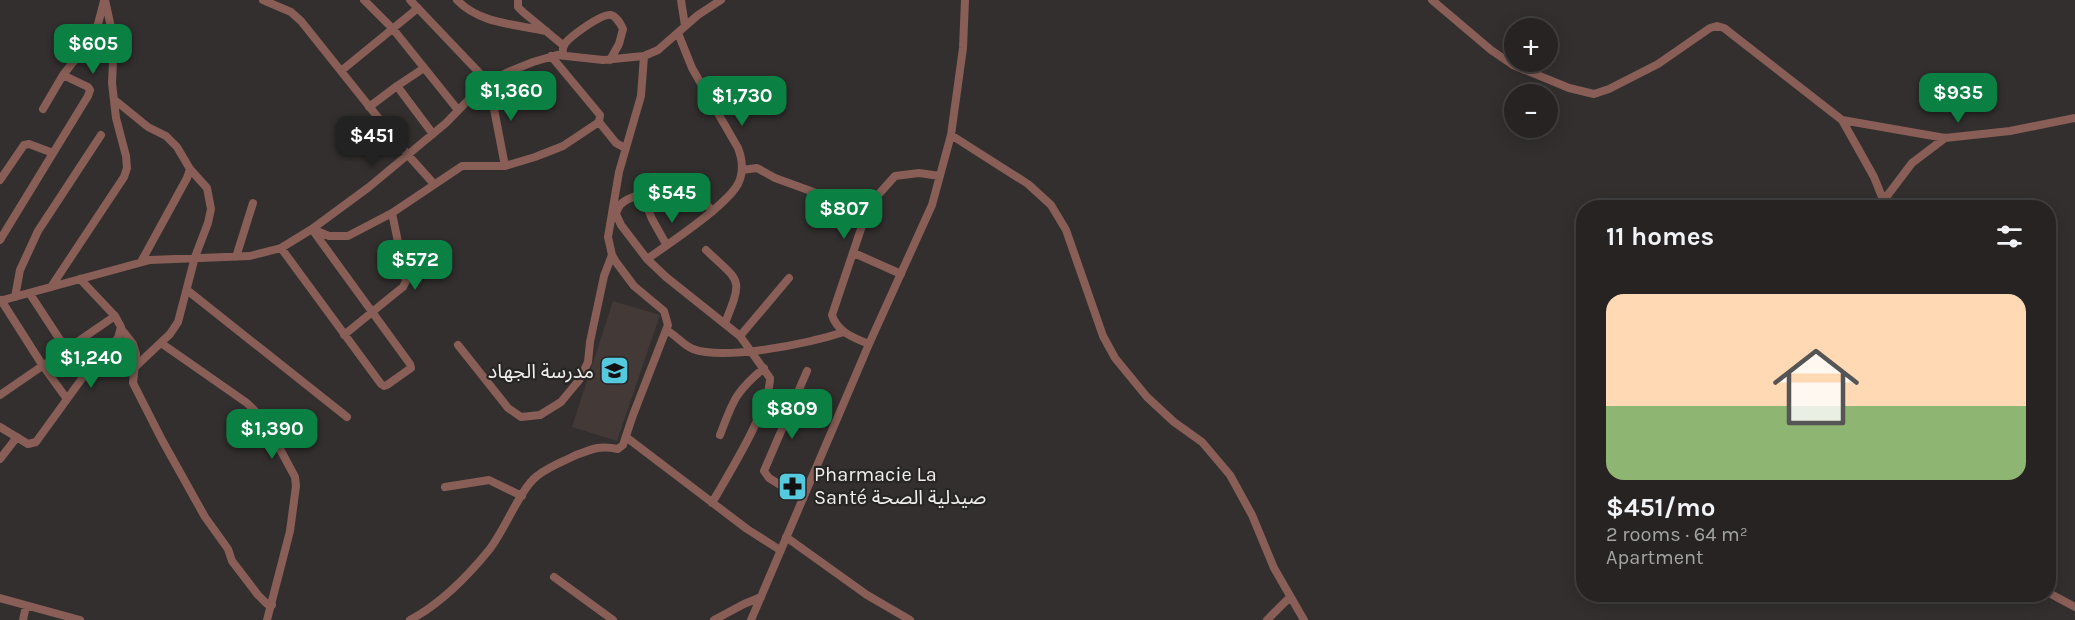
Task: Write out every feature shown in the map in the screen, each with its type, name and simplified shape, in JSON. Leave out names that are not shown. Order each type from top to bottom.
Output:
[{"type":"street","points":[[44,109],[63,75],[95,30],[104,0]]},
{"type":"street","points":[[51,288],[127,168],[116,118],[112,71],[114,41],[104,0]]},
{"type":"street","points":[[263,0],[278,3],[295,15],[434,184]]},
{"type":"street","points":[[364,0],[393,29],[458,110]]},
{"type":"street","points":[[410,0],[489,83],[506,166]]},
{"type":"street","points":[[458,0],[465,8],[480,17],[546,31]]},
{"type":"street","points":[[518,0],[518,7],[522,12],[546,31],[563,50],[582,59],[610,60],[644,56],[658,50],[721,0]]},
{"type":"street","points":[[647,259],[719,207],[737,185],[742,170],[743,161],[738,148],[696,76],[682,30],[681,0]]},
{"type":"street","points":[[751,620],[869,344],[932,205],[951,135],[963,48],[965,0]]},
{"type":"street","points":[[1432,0],[1491,50],[1513,65],[1569,88],[1594,94],[1641,73],[1675,54],[1710,28],[1720,26],[1757,52],[1842,120],[1865,159],[1883,200]]},
{"type":"street","points":[[341,71],[418,8]]},
{"type":"street","points":[[68,399],[43,366],[1,300],[30,294],[141,262],[195,257],[250,256],[281,248],[312,229],[408,155],[434,134],[469,98],[489,83],[518,68],[563,50],[603,15],[616,18],[623,29],[619,44],[610,60]]},
{"type":"street","points":[[551,56],[600,115],[599,122],[616,143],[625,148]]},
{"type":"street","points":[[410,620],[438,603],[466,576],[502,532],[535,477],[554,465],[597,447],[620,449],[626,436],[668,320],[664,311],[634,286],[612,255],[608,237],[625,148],[641,96],[644,56]]},
{"type":"street","points":[[369,107],[424,68]]},
{"type":"street","points":[[0,240],[89,91],[83,84],[63,75]]},
{"type":"street","points":[[397,86],[434,134]]},
{"type":"street","points":[[116,101],[148,127],[166,136],[177,147],[190,170],[207,188],[211,209],[195,257],[178,322],[161,343],[133,368]]},
{"type":"street","points":[[1842,120],[1945,138],[2010,131],[2075,118]]},
{"type":"street","points":[[312,229],[329,236],[341,237],[361,231],[466,165],[506,166],[563,146],[599,122]]},
{"type":"street","points":[[15,297],[20,270],[33,240],[101,135]]},
{"type":"street","points":[[951,135],[1028,184],[1051,205],[1066,230],[1103,336],[1115,358],[1147,397],[1174,422],[1203,442],[1221,462],[1244,499],[1274,568],[1304,620]]},
{"type":"street","points":[[1888,200],[1912,163],[1945,138]]},
{"type":"street","points":[[0,180],[24,145],[29,144],[53,153]]},
{"type":"street","points":[[742,170],[758,168],[775,178],[841,202],[866,214]]},
{"type":"street","points":[[141,262],[188,178],[190,170]]},
{"type":"street","points":[[869,344],[844,332],[834,322],[832,315],[869,205],[895,176],[907,173],[940,176]]},
{"type":"street","points":[[712,212],[696,188],[682,186],[664,189],[623,202],[616,214],[621,225],[647,259],[740,336],[770,378],[768,396],[712,503]]},
{"type":"street","points":[[664,189],[671,207]]},
{"type":"street","points":[[642,195],[666,244]]},
{"type":"street","points":[[236,257],[253,203]]},
{"type":"street","points":[[344,335],[403,287],[405,281],[392,213]]},
{"type":"street","points":[[281,248],[381,384],[387,385],[408,371],[411,368],[410,364],[312,229]]},
{"type":"street","points":[[706,250],[734,276],[737,283],[735,298],[725,323]]},
{"type":"street","points":[[854,254],[901,273]]},
{"type":"street","points":[[458,345],[508,408],[521,417],[540,415],[547,411],[561,402],[580,379],[588,362],[602,287],[612,255]]},
{"type":"street","points":[[740,336],[789,278]]},
{"type":"street","points":[[80,279],[114,316],[133,344],[136,354],[133,383],[162,440],[205,517],[228,549],[232,561],[243,577],[267,604],[272,606]]},
{"type":"street","points":[[186,290],[347,417]]},
{"type":"street","points":[[30,294],[66,349],[86,373]]},
{"type":"street","points":[[0,395],[114,316]]},
{"type":"street","points":[[0,427],[28,444],[36,442],[86,373],[118,338],[122,330]]},
{"type":"street","points":[[666,330],[690,348],[708,353],[753,352],[844,332]]},
{"type":"street","points":[[161,343],[247,403],[265,420],[295,477],[296,486],[290,531],[267,620]]},
{"type":"street","points":[[720,435],[736,395],[764,368]]},
{"type":"street","points":[[803,500],[769,478],[764,471],[807,371]]},
{"type":"street","points":[[626,436],[712,503],[780,550]]},
{"type":"street","points":[[0,459],[16,437]]},
{"type":"street","points":[[445,487],[489,480],[522,496]]},
{"type":"street","points":[[786,537],[884,607],[910,620]]},
{"type":"street","points":[[554,577],[613,620]]},
{"type":"street","points":[[714,620],[761,597]]},
{"type":"street","points":[[1267,620],[1290,597]]},
{"type":"street","points":[[2056,597],[2075,607]]},
{"type":"street","points":[[0,598],[80,620]]},
{"type":"street","points":[[23,620],[26,606]]},
{"type":"shaded area","name":"مدرسة الجهاد","points":[[613,301],[660,315],[617,441],[572,427]]},
{"type":"place","name":"مدرسة الجهاد","points":[[615,371]]},
{"type":"place","name":"Pharmacie La Santé صيدلية الصحة","points":[[793,486]]}]
